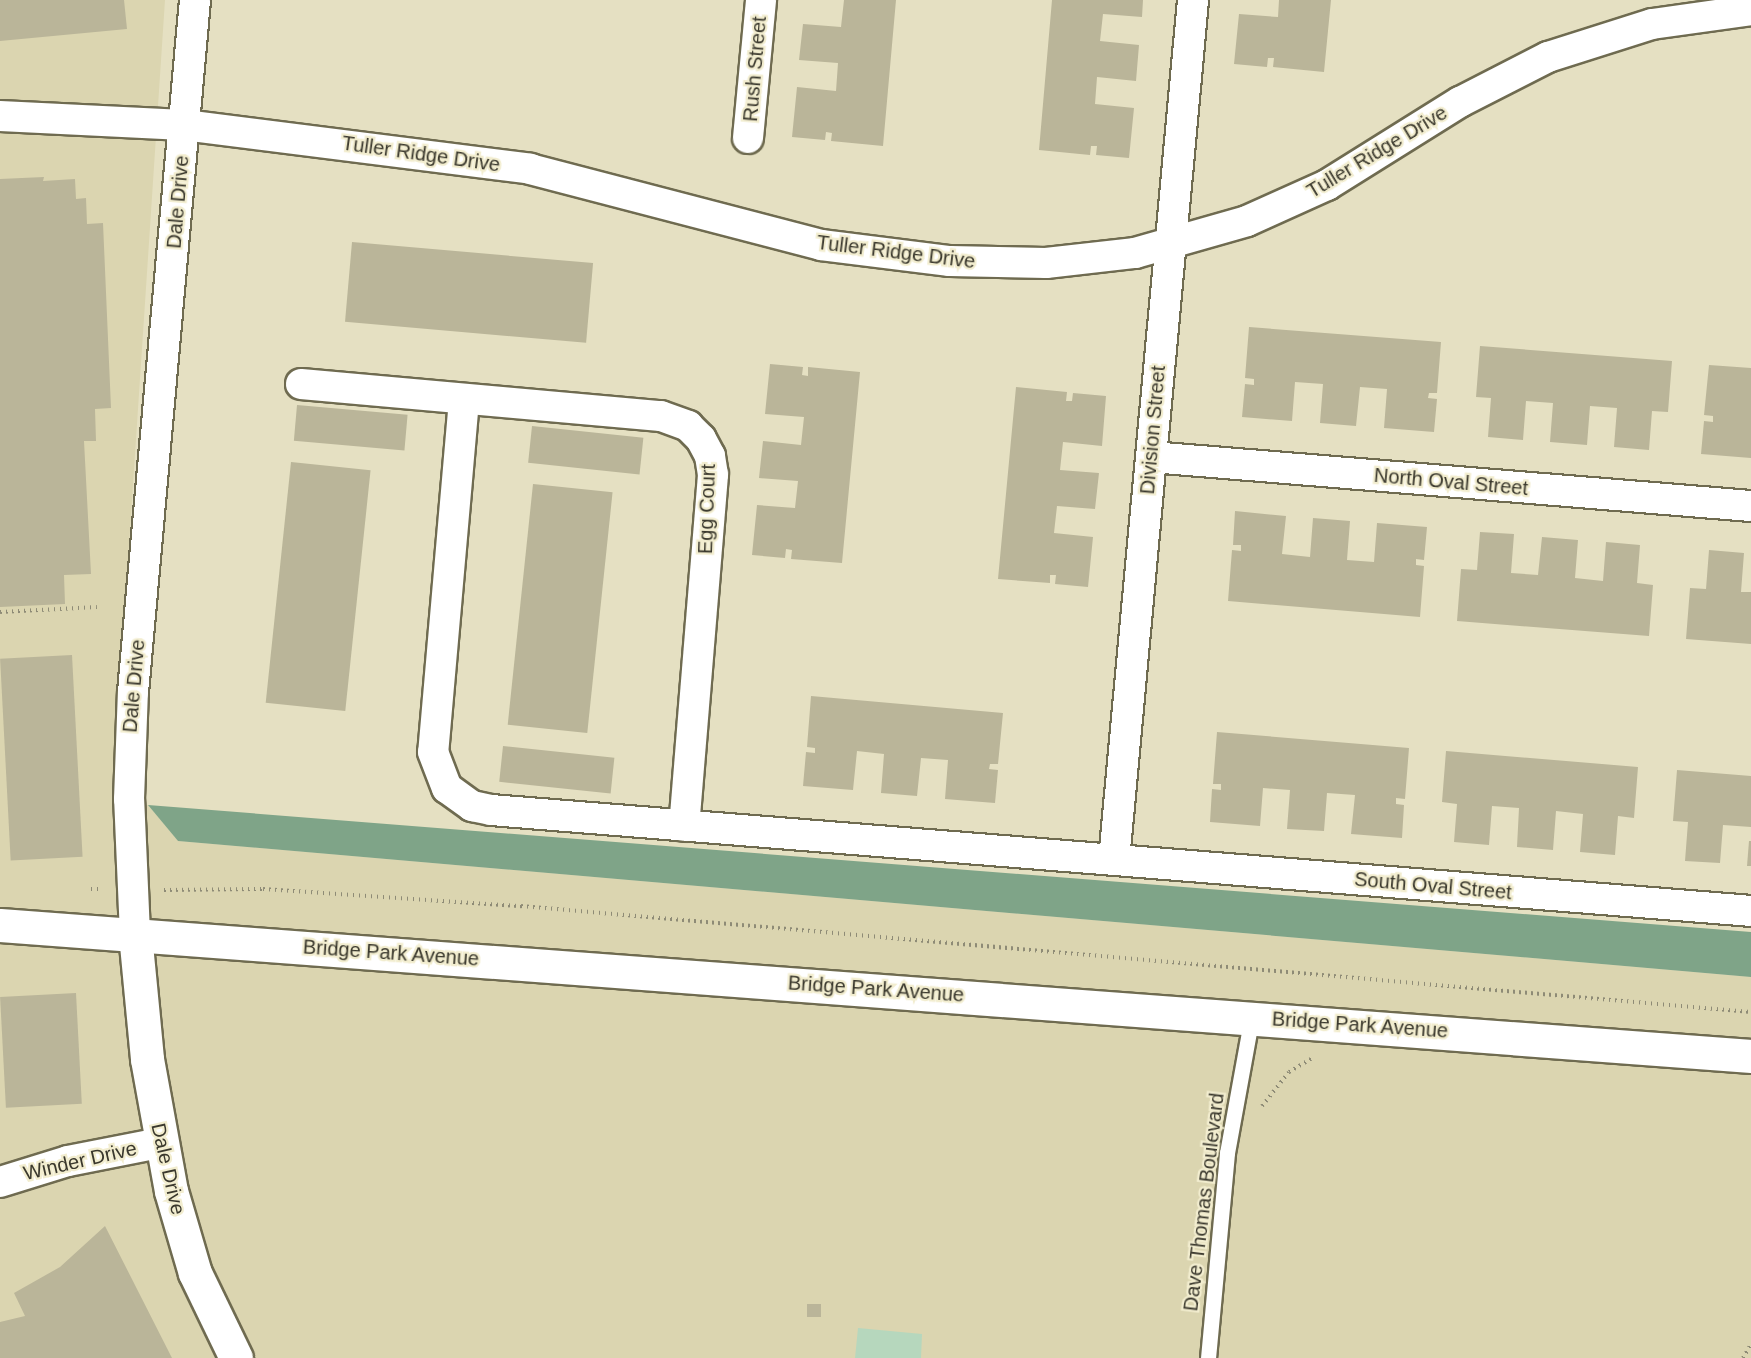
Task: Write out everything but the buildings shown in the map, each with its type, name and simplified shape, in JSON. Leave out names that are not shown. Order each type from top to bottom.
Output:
[{"type":"street","name":"Dale Drive","points":[[195,0],[133,692],[129,787],[135,934],[147,1059],[160,1143],[195,1273],[236,1358]]},
{"type":"street","name":"Rush Street","points":[[748,138],[761,0]]},
{"type":"street","name":"Division Street","points":[[1114,860],[1193,0]]},
{"type":"street","name":"Tuller Ridge Drive","points":[[0,116],[184,125],[530,169],[821,245],[919,257],[1046,263],[1105,257],[1170,245],[1247,221],[1300,199],[1460,102],[1548,57],[1652,24],[1751,10]]},
{"type":"street","name":"Egg Court","points":[[301,384],[661,416],[688,426],[706,447],[713,475],[684,826]]},
{"type":"street","points":[[464,400],[433,743],[434,762],[442,780],[462,801],[481,809],[1114,860]]},
{"type":"street","name":"North Oval Street","points":[[1150,458],[1751,506]]},
{"type":"street","name":"South Oval Street","points":[[1114,860],[1751,911]]},
{"type":"street","name":"Bridge Park Avenue","points":[[0,925],[1252,1016],[1751,1056]]},
{"type":"street","name":"Winder Drive","points":[[0,1182],[68,1161],[160,1143]]},
{"type":"lane","name":"Dave Thomas Boulevard","points":[[1208,1358],[1231,1131],[1252,1016]]},
{"type":"path","points":[[0,612],[97,607]]},
{"type":"path","points":[[91,889],[263,889],[521,906],[1751,1012]]},
{"type":"path","points":[[1231,1131],[1251,1124],[1288,1072],[1315,1056]]},
{"type":"path","points":[[1743,1358],[1751,1344]]},
{"type":"shaded area","points":[[0,0],[165,0],[112,803],[148,805],[178,841],[1751,977],[1751,1358],[0,1358]]},
{"type":"green space","points":[[148,805],[1751,932],[1751,977],[178,841]]},
{"type":"green space","points":[[858,1328],[922,1334],[921,1358],[855,1358]]}]
